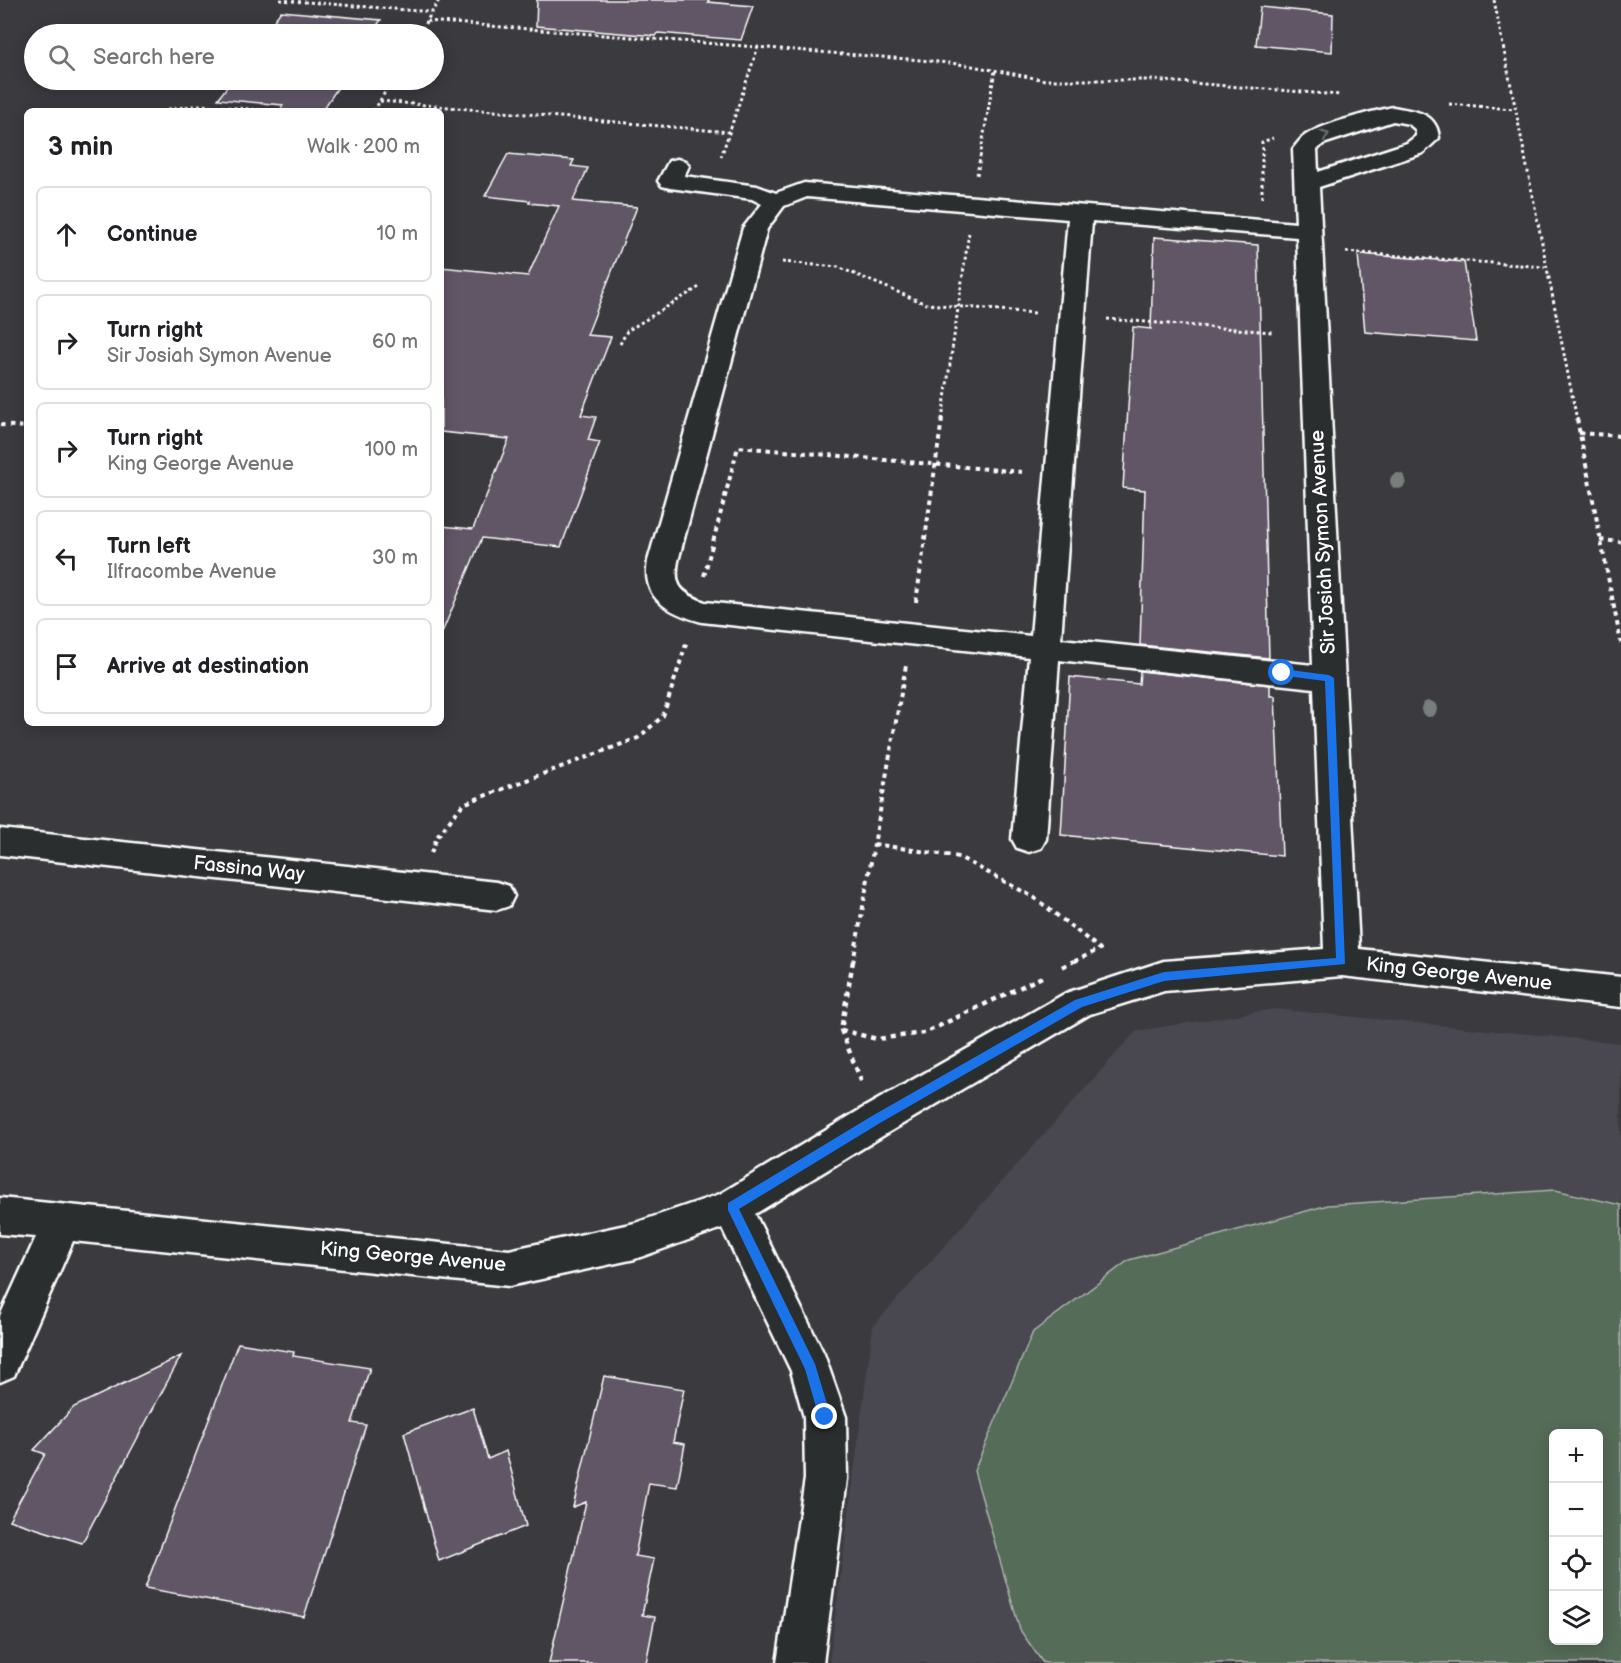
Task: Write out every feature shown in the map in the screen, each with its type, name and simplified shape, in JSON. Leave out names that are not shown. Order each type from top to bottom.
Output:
[{"type":"street","name":"Sir Josiah Symon Avenue","points":[[1307,183],[1415,148],[1428,138],[1427,128],[1416,118],[1393,114],[1376,117],[1315,139],[1305,149],[1342,962]]},
{"type":"street","points":[[677,166],[670,181],[758,193],[776,201]]},
{"type":"street","points":[[1309,231],[804,190],[776,201],[755,228],[663,561],[662,581],[670,596],[685,606],[702,612],[1329,678]]},
{"type":"street","points":[[1029,839],[1081,213]]},
{"type":"street","name":"Fassina Way","points":[[0,842],[497,896]]},
{"type":"street","name":"King George Avenue","points":[[0,1216],[509,1268],[635,1241],[732,1207],[876,1120],[1079,1004],[1164,976],[1342,962],[1621,992]]},
{"type":"street","points":[[732,1207],[810,1368],[825,1417],[826,1479],[800,1663]]},
{"type":"street","points":[[0,1362],[61,1224]]},
{"type":"path","points":[[280,0],[432,12]]},
{"type":"path","points":[[425,24],[439,0]]},
{"type":"path","points":[[1494,0],[1621,643]]},
{"type":"path","points":[[427,21],[908,59],[967,65],[1045,80],[1153,80],[1349,95]]},
{"type":"path","points":[[976,181],[995,70]]},
{"type":"path","points":[[376,108],[386,90]]},
{"type":"path","points":[[1337,94],[1337,105]]},
{"type":"path","points":[[380,101],[729,132]]},
{"type":"path","points":[[1443,103],[1514,109]]},
{"type":"path","points":[[176,108],[200,105],[236,108]]},
{"type":"path","points":[[1262,203],[1262,142],[1283,134]]},
{"type":"path","points":[[1341,251],[1545,267]]},
{"type":"path","points":[[771,261],[838,267],[926,304],[1040,313]]},
{"type":"path","points":[[1101,318],[1274,332]]},
{"type":"path","points":[[0,425],[24,427]]},
{"type":"path","points":[[1579,433],[1621,436]]},
{"type":"path","points":[[1600,540],[1621,542]]},
{"type":"path","points":[[874,844],[959,857],[1035,898],[1100,949],[1058,969]]},
{"type":"path","points":[[841,1030],[877,1039],[924,1033],[1048,974]]},
{"type":"shaded area","points":[[1274,1009],[1621,1043],[1621,1663],[829,1663],[873,1326],[1136,1031]]},
{"type":"green space","points":[[1555,1190],[1621,1205],[1621,1663],[1043,1663],[1020,1630],[974,1471],[1033,1332],[1129,1260],[1328,1205]]},
{"type":"building","points":[[537,0],[709,0],[708,2],[753,6],[741,40],[658,33],[656,36],[536,26]]},
{"type":"building","points":[[1260,7],[1333,14],[1332,52],[1256,45]]},
{"type":"building","points":[[281,11],[381,20],[378,24],[271,24]]},
{"type":"building","points":[[225,90],[336,90],[324,108],[282,108],[283,105],[218,99]]},
{"type":"building","points":[[508,154],[574,160],[571,166],[588,168],[573,201],[637,207],[587,335],[611,337],[581,415],[596,417],[588,440],[600,442],[561,547],[482,538],[444,628],[444,526],[473,529],[509,439],[444,432],[444,267],[528,276],[559,206],[485,196]]},
{"type":"building","points":[[1154,237],[1258,245],[1269,658],[1140,645],[1145,490],[1123,488],[1133,327],[1151,329]]},
{"type":"building","points":[[1358,254],[1464,262],[1476,341],[1365,332]]},
{"type":"building","points":[[1140,671],[1270,685],[1270,696],[1275,696],[1282,856],[1061,835],[1070,677],[1139,684]]},
{"type":"building","points":[[238,1343],[294,1352],[293,1356],[370,1368],[352,1423],[366,1425],[304,1617],[145,1588]]},
{"type":"building","points":[[181,1356],[82,1543],[9,1520],[45,1454],[34,1450],[74,1407]]},
{"type":"building","points":[[604,1376],[684,1389],[673,1442],[685,1444],[677,1487],[649,1483],[635,1556],[654,1559],[642,1615],[655,1617],[646,1663],[549,1663],[586,1502],[573,1507]]},
{"type":"building","points":[[473,1408],[488,1459],[506,1451],[526,1526],[439,1561],[404,1433]]},
{"type":"route","points":[[825,1417],[810,1368],[732,1207],[876,1120],[1079,1004],[1164,976],[1342,962],[1329,678],[1282,673]]}]
